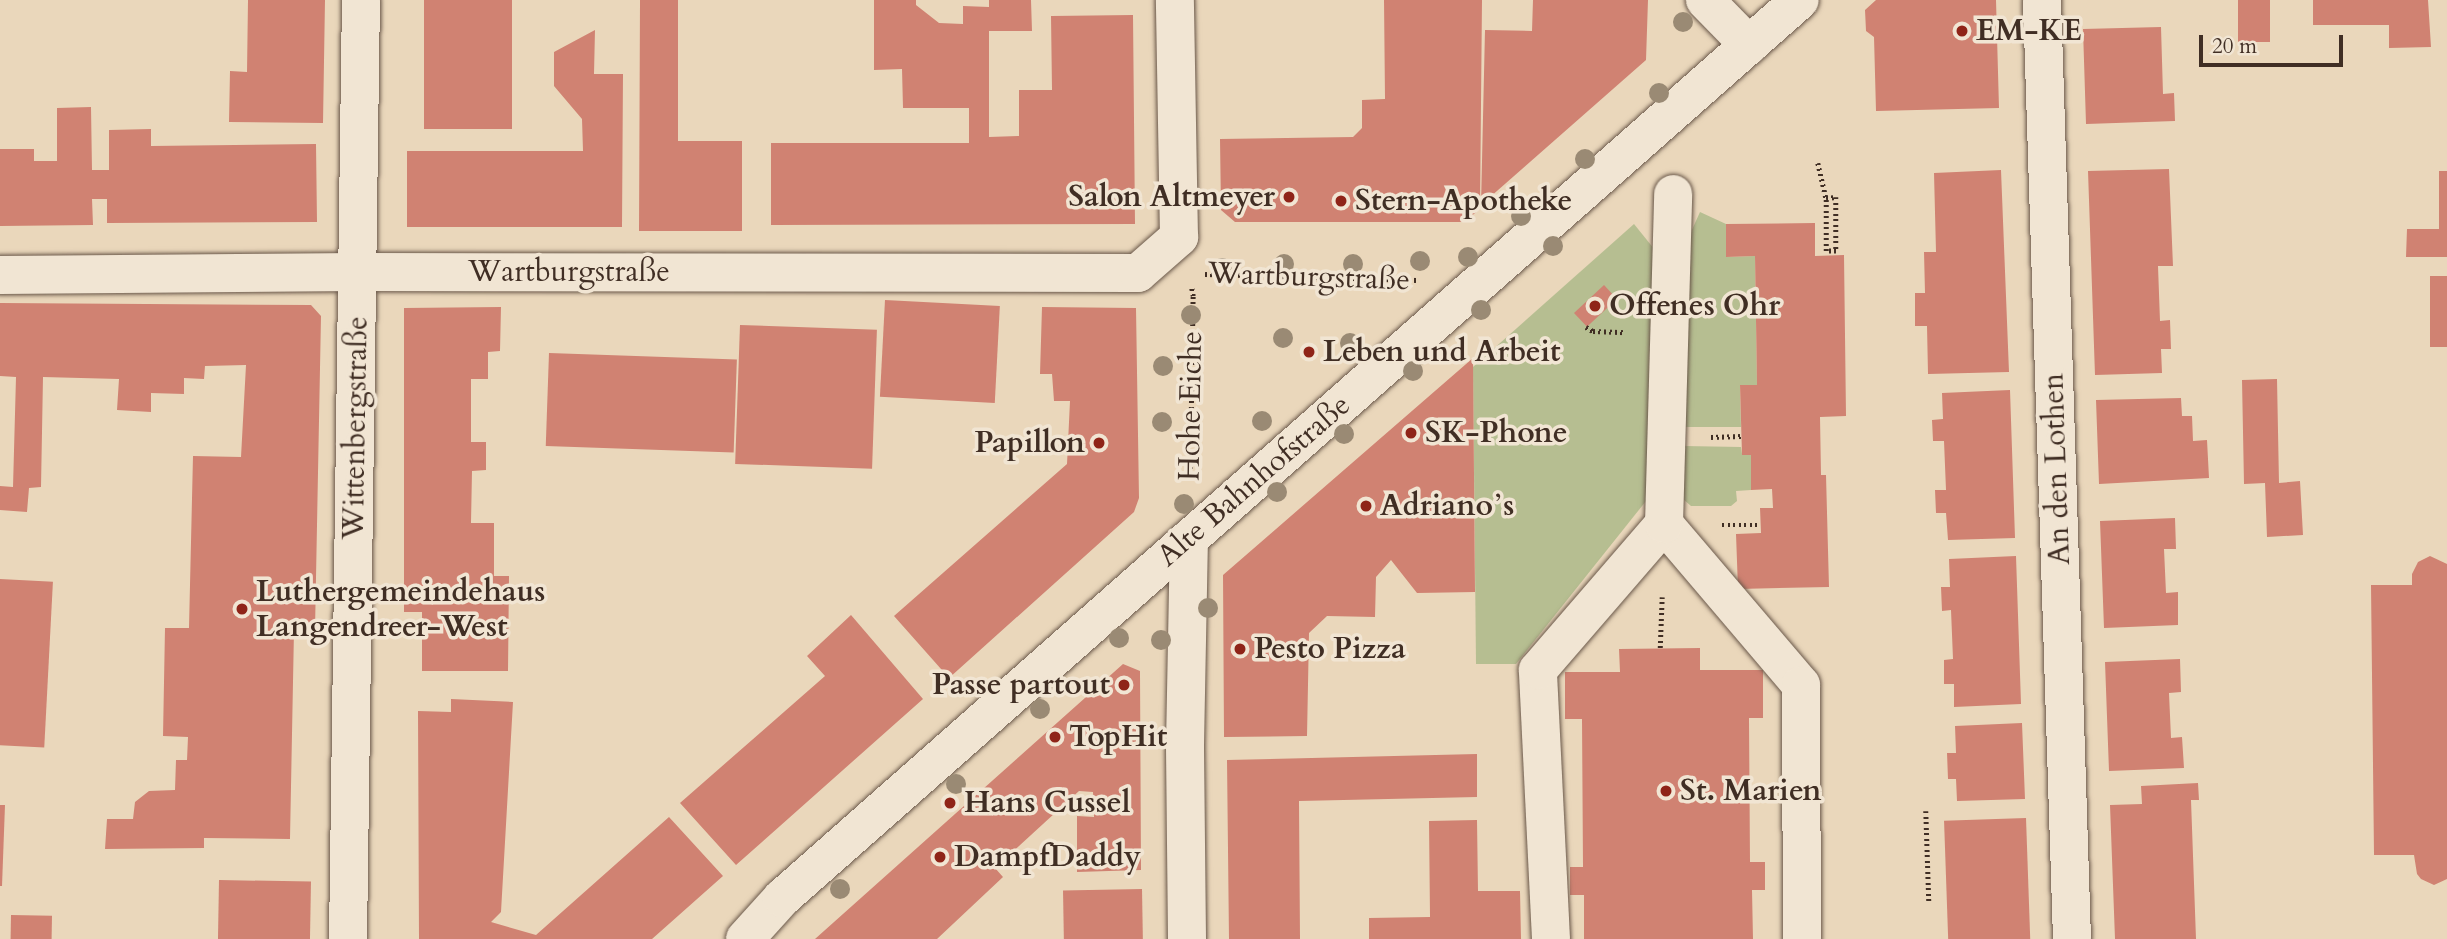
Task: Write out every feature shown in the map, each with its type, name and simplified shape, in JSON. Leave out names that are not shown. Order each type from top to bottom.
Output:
[{"type":"street","name":"Wittenbergstraße","points":[[348,939],[361,0]]},
{"type":"street","points":[[1175,0],[1179,237]]},
{"type":"street","points":[[1706,0],[1749,45]]},
{"type":"street","name":"Alte Bahnhofstraße","points":[[745,939],[782,898],[1800,0]]},
{"type":"street","name":"An den Lothen","points":[[2042,0],[2072,939]]},
{"type":"street","points":[[1551,939],[1538,670],[1664,524],[1673,194]]},
{"type":"street","name":"Wartburgstraße","points":[[0,275],[358,272],[1138,273],[1179,237]]},
{"type":"street","points":[[1664,524],[1801,685],[1802,939]]},
{"type":"street","points":[[1187,939],[1185,745],[1189,538]]},
{"type":"path","points":[[1818,163],[1826,198],[1826,251],[1830,253],[1836,251],[1836,197],[1826,198]]},
{"type":"path","name":"Hohe Eiche","points":[[1179,237],[1193,296],[1189,538]]},
{"type":"path","name":"Wartburgstraße","points":[[1188,274],[1481,281]]},
{"type":"path","points":[[1739,525],[1761,525]]},
{"type":"path","points":[[1927,811],[1929,901]]},
{"type":"green space","points":[[1700,212],[1726,224],[1727,257],[1755,256],[1757,385],[1740,386],[1741,427],[1683,427],[1691,232]]},
{"type":"green space","points":[[1634,224],[1659,255],[1650,496],[1516,664],[1476,664],[1473,367]]},
{"type":"green space","points":[[1684,446],[1741,447],[1742,454],[1751,455],[1751,490],[1736,491],[1737,501],[1731,506],[1691,506],[1683,499]]},
{"type":"building","points":[[248,0],[325,0],[323,123],[229,122],[230,71],[247,72]]},
{"type":"building","points":[[424,0],[512,0],[512,129],[424,129]]},
{"type":"building","points":[[640,0],[678,0],[678,141],[742,141],[742,231],[639,231]]},
{"type":"building","points":[[874,0],[916,0],[916,5],[939,23],[963,24],[963,6],[989,7],[989,0],[1031,0],[1032,31],[989,31],[989,137],[1019,136],[1019,90],[1052,90],[1051,16],[1133,15],[1135,224],[771,225],[771,143],[969,143],[969,108],[903,108],[902,69],[874,70]]},
{"type":"building","points":[[1384,0],[1482,0],[1480,209],[1464,222],[1235,222],[1221,210],[1220,139],[1353,137],[1362,128],[1362,100],[1385,99]]},
{"type":"building","points":[[1533,0],[1648,0],[1646,60],[1481,205],[1485,30],[1532,31]]},
{"type":"building","points":[[1876,0],[1996,0],[1999,108],[1876,111],[1874,37],[1866,31],[1865,10]]},
{"type":"building","points":[[2238,0],[2270,0],[2270,42],[2238,42]]},
{"type":"building","points":[[2313,0],[2428,0],[2431,47],[2389,48],[2389,25],[2313,25]]},
{"type":"building","points":[[2161,27],[2163,94],[2174,93],[2175,121],[2086,124],[2083,29]]},
{"type":"building","points":[[595,30],[594,74],[623,74],[622,227],[407,227],[407,151],[583,151],[582,119],[554,86],[554,52]]},
{"type":"building","points":[[91,107],[92,170],[109,170],[109,130],[151,129],[151,146],[316,144],[317,222],[107,223],[107,199],[92,199],[93,225],[0,226],[0,149],[34,149],[34,161],[57,161],[57,108]]},
{"type":"building","points":[[2169,169],[2173,266],[2158,266],[2160,321],[2170,320],[2171,349],[2161,349],[2162,373],[2095,375],[2088,171]]},
{"type":"building","points":[[2001,170],[2009,372],[1928,374],[1927,326],[1915,326],[1915,293],[1925,293],[1924,252],[1936,252],[1934,173]]},
{"type":"building","points":[[2439,171],[2447,171],[2447,257],[2406,257],[2407,229],[2439,229]]},
{"type":"building","points":[[1815,223],[1815,256],[1844,255],[1846,416],[1820,417],[1821,475],[1826,475],[1829,587],[1738,589],[1736,534],[1761,533],[1760,508],[1773,508],[1772,489],[1751,490],[1751,455],[1742,455],[1740,385],[1757,385],[1755,256],[1726,257],[1726,224]]},
{"type":"building","points":[[2430,276],[2447,276],[2447,347],[2430,347]]},
{"type":"building","name":"Offenes Ohr","points":[[1604,285],[1617,299],[1587,327],[1574,313]]},
{"type":"building","points":[[885,300],[1000,306],[995,403],[880,397]]},
{"type":"building","points":[[0,303],[311,305],[321,316],[315,630],[294,630],[290,839],[204,838],[204,848],[105,849],[107,819],[133,819],[135,802],[149,791],[175,790],[176,760],[187,760],[188,737],[163,736],[165,628],[189,628],[193,456],[241,457],[246,365],[205,366],[204,379],[184,378],[184,394],[151,393],[151,412],[117,410],[119,379],[43,377],[41,487],[29,488],[27,512],[0,510],[0,486],[13,487],[16,377],[0,376]]},
{"type":"building","points":[[501,307],[500,351],[488,352],[488,379],[471,379],[471,442],[486,442],[486,470],[472,471],[471,523],[494,523],[494,576],[509,576],[508,671],[422,671],[422,612],[404,612],[404,308]]},
{"type":"building","points":[[1042,307],[1136,308],[1139,498],[1134,512],[949,678],[894,616],[1067,464],[1070,401],[1054,401],[1052,374],[1040,374]]},
{"type":"building","points":[[740,325],[877,330],[872,469],[735,464]]},
{"type":"building","points":[[549,353],[737,360],[734,453],[546,446]]},
{"type":"building","points":[[1473,358],[1475,592],[1417,593],[1391,560],[1376,577],[1375,617],[1327,616],[1309,633],[1307,736],[1224,737],[1223,575]]},
{"type":"building","points":[[2277,379],[2279,483],[2300,481],[2303,535],[2267,537],[2265,483],[2244,484],[2242,380]]},
{"type":"building","points":[[2010,390],[2015,538],[1948,540],[1946,513],[1936,513],[1935,490],[1946,490],[1944,441],[1933,441],[1932,420],[1943,419],[1942,393]]},
{"type":"building","points":[[2181,398],[2182,416],[2192,416],[2193,441],[2207,440],[2209,478],[2099,484],[2096,400]]},
{"type":"building","points":[[2175,518],[2176,549],[2164,549],[2166,593],[2178,592],[2178,625],[2104,628],[2100,521]]},
{"type":"building","points":[[2016,556],[2021,704],[1954,707],[1954,684],[1944,684],[1944,660],[1953,659],[1951,610],[1942,611],[1941,587],[1950,587],[1949,559]]},
{"type":"building","points":[[2430,556],[2447,564],[2447,879],[2434,885],[2417,874],[2414,855],[2374,855],[2371,585],[2412,585],[2412,574],[2418,562]]},
{"type":"building","points":[[0,579],[53,582],[44,748],[0,745]]},
{"type":"building","points":[[851,615],[923,699],[736,865],[680,803],[825,676],[807,656]]},
{"type":"building","name":"St. Marien","points":[[1700,648],[1700,670],[1763,670],[1763,718],[1749,718],[1750,862],[1765,862],[1765,890],[1752,890],[1753,939],[1584,939],[1584,895],[1570,895],[1570,867],[1583,867],[1582,719],[1565,719],[1565,672],[1620,672],[1619,649]]},
{"type":"building","points":[[2180,659],[2181,692],[2169,693],[2171,738],[2182,737],[2184,768],[2109,771],[2105,662]]},
{"type":"building","points":[[1123,664],[1140,671],[1141,870],[1077,872],[1077,816],[1094,817],[1093,792],[1079,791],[995,868],[1003,877],[937,939],[815,939]]},
{"type":"building","points":[[451,699],[513,702],[501,912],[491,922],[536,935],[669,817],[723,876],[652,939],[419,939],[418,711],[451,712]]},
{"type":"building","points":[[2022,723],[2025,799],[1957,801],[1956,779],[1948,779],[1947,753],[1956,753],[1955,726]]},
{"type":"building","points":[[1477,754],[1477,797],[1299,801],[1300,939],[1229,939],[1227,760]]},
{"type":"building","points":[[2198,783],[2199,800],[2191,800],[2196,939],[2115,939],[2110,805],[2142,804],[2141,786]]},
{"type":"building","points":[[0,805],[5,805],[2,886],[0,886]]},
{"type":"building","points":[[2026,818],[2030,939],[1948,939],[1944,821]]},
{"type":"building","points":[[1477,820],[1478,891],[1520,891],[1521,939],[1369,939],[1369,918],[1430,917],[1429,821]]},
{"type":"building","points":[[219,880],[311,882],[310,939],[218,939]]},
{"type":"building","points":[[1142,889],[1143,939],[1064,939],[1063,890]]},
{"type":"building","points":[[11,915],[52,916],[52,939],[11,939]]},
{"type":"place","name":"EM-KE","points":[[1962,31]]},
{"type":"place","name":"Salon Altmeyer","points":[[1289,197]]},
{"type":"place","name":"Stern-Apotheke","points":[[1341,201]]},
{"type":"place","name":"Offenes Ohr","points":[[1595,306]]},
{"type":"place","name":"Leben und Arbeit","points":[[1309,352]]},
{"type":"place","name":"SK-Phone","points":[[1411,433]]},
{"type":"place","name":"Papillon","points":[[1099,443]]},
{"type":"place","name":"Adrianoʼs","points":[[1366,506]]},
{"type":"place","name":"Luthergemeindehaus Langendreer-West","points":[[242,609]]},
{"type":"place","name":"Pesto Pizza","points":[[1240,649]]},
{"type":"place","name":"Passe partout","points":[[1124,685]]},
{"type":"place","name":"TopHit","points":[[1055,737]]},
{"type":"place","name":"St. Marien","points":[[1666,791]]},
{"type":"place","name":"Hans Cussel","points":[[950,803]]},
{"type":"place","name":"DampfDaddy","points":[[940,857]]}]
